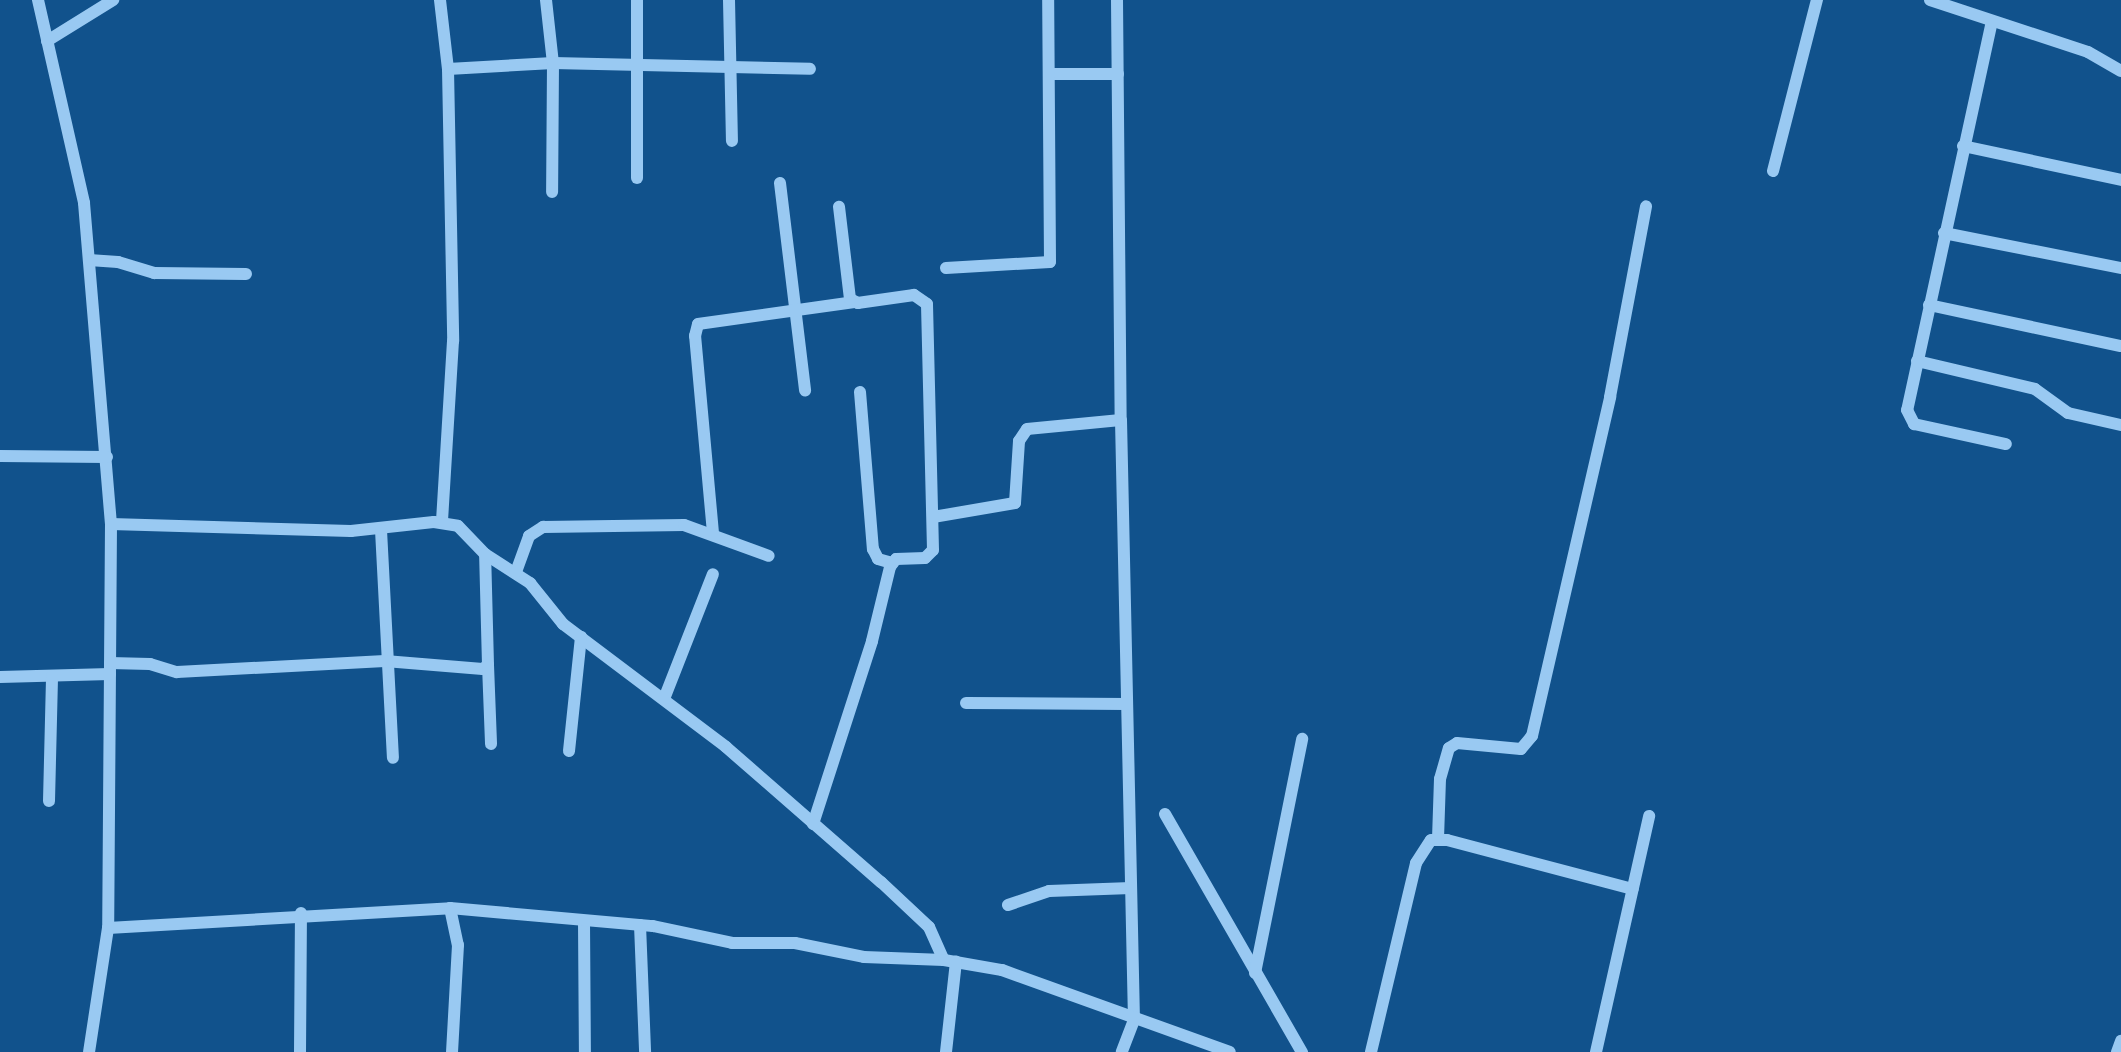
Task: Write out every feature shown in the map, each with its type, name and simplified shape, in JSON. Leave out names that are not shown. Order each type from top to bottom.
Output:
[{"type":"street","points":[[38,0],[84,203],[111,524],[108,928],[89,1052]]},
{"type":"street","points":[[47,41],[113,0]]},
{"type":"street","points":[[440,0],[448,68],[453,341],[442,522]]},
{"type":"street","points":[[546,0],[553,63],[552,192]]},
{"type":"street","points":[[637,0],[637,178]]},
{"type":"street","points":[[729,0],[732,141]]},
{"type":"street","points":[[946,268],[1050,261],[1048,0]]},
{"type":"street","points":[[1117,0],[1121,419],[1134,1020],[1122,1052]]},
{"type":"street","points":[[1773,171],[1817,0]]},
{"type":"street","points":[[1930,0],[2088,52],[2121,71]]},
{"type":"street","points":[[1992,21],[1944,233],[1908,410],[1914,424],[2006,444]]},
{"type":"street","points":[[448,68],[553,63],[810,69]]},
{"type":"street","points":[[1050,74],[1118,74]]},
{"type":"street","points":[[1963,146],[2121,180]]},
{"type":"street","points":[[780,183],[805,391]]},
{"type":"street","points":[[839,206],[849,296],[854,302]]},
{"type":"street","points":[[1438,839],[1440,779],[1449,748],[1457,743],[1521,749],[1532,736],[1610,397],[1646,206]]},
{"type":"street","points":[[1944,233],[2121,268]]},
{"type":"street","points":[[89,260],[118,262],[154,273],[246,275]]},
{"type":"street","points":[[713,533],[696,328],[709,321],[914,295],[927,304],[933,550],[929,556],[899,558],[892,563],[813,824]]},
{"type":"street","points":[[1929,305],[2121,346]]},
{"type":"street","points":[[1917,361],[2035,389],[2068,413],[2121,425]]},
{"type":"street","points":[[860,392],[873,549],[878,559],[892,563]]},
{"type":"street","points":[[933,517],[1015,503],[1019,441],[1027,429],[1121,419]]},
{"type":"street","points":[[0,456],[107,457]]},
{"type":"street","points":[[111,524],[382,530],[442,522],[466,531],[485,554],[516,572],[563,624],[664,699],[813,824],[929,927],[950,961],[946,1052]]},
{"type":"street","points":[[516,572],[529,536],[543,527],[668,523],[713,533],[769,556]]},
{"type":"street","points":[[382,530],[385,661],[393,758]]},
{"type":"street","points":[[485,554],[491,744]]},
{"type":"street","points":[[664,699],[713,574]]},
{"type":"street","points":[[569,751],[581,637]]},
{"type":"street","points":[[0,677],[52,676],[155,665],[177,672],[385,661],[477,670],[488,665]]},
{"type":"street","points":[[49,801],[52,676]]},
{"type":"street","points":[[966,704],[1127,704]]},
{"type":"street","points":[[1255,973],[1302,739]]},
{"type":"street","points":[[1165,814],[1302,1052]]},
{"type":"street","points":[[1597,1052],[1649,816]]},
{"type":"street","points":[[1371,1052],[1416,863],[1421,850],[1438,839],[1633,889]]},
{"type":"street","points":[[1008,905],[1049,891],[1131,887]]},
{"type":"street","points":[[108,928],[301,913],[450,908],[522,911],[584,922],[640,925],[732,943],[795,943],[864,957],[950,961],[1002,970],[1134,1020],[1230,1052]]},
{"type":"street","points":[[450,908],[458,945],[452,1052]]},
{"type":"street","points":[[300,1052],[301,913]]},
{"type":"street","points":[[584,922],[585,1052]]},
{"type":"street","points":[[640,925],[645,1052]]},
{"type":"street","points":[[2117,1052],[2121,1041]]}]
